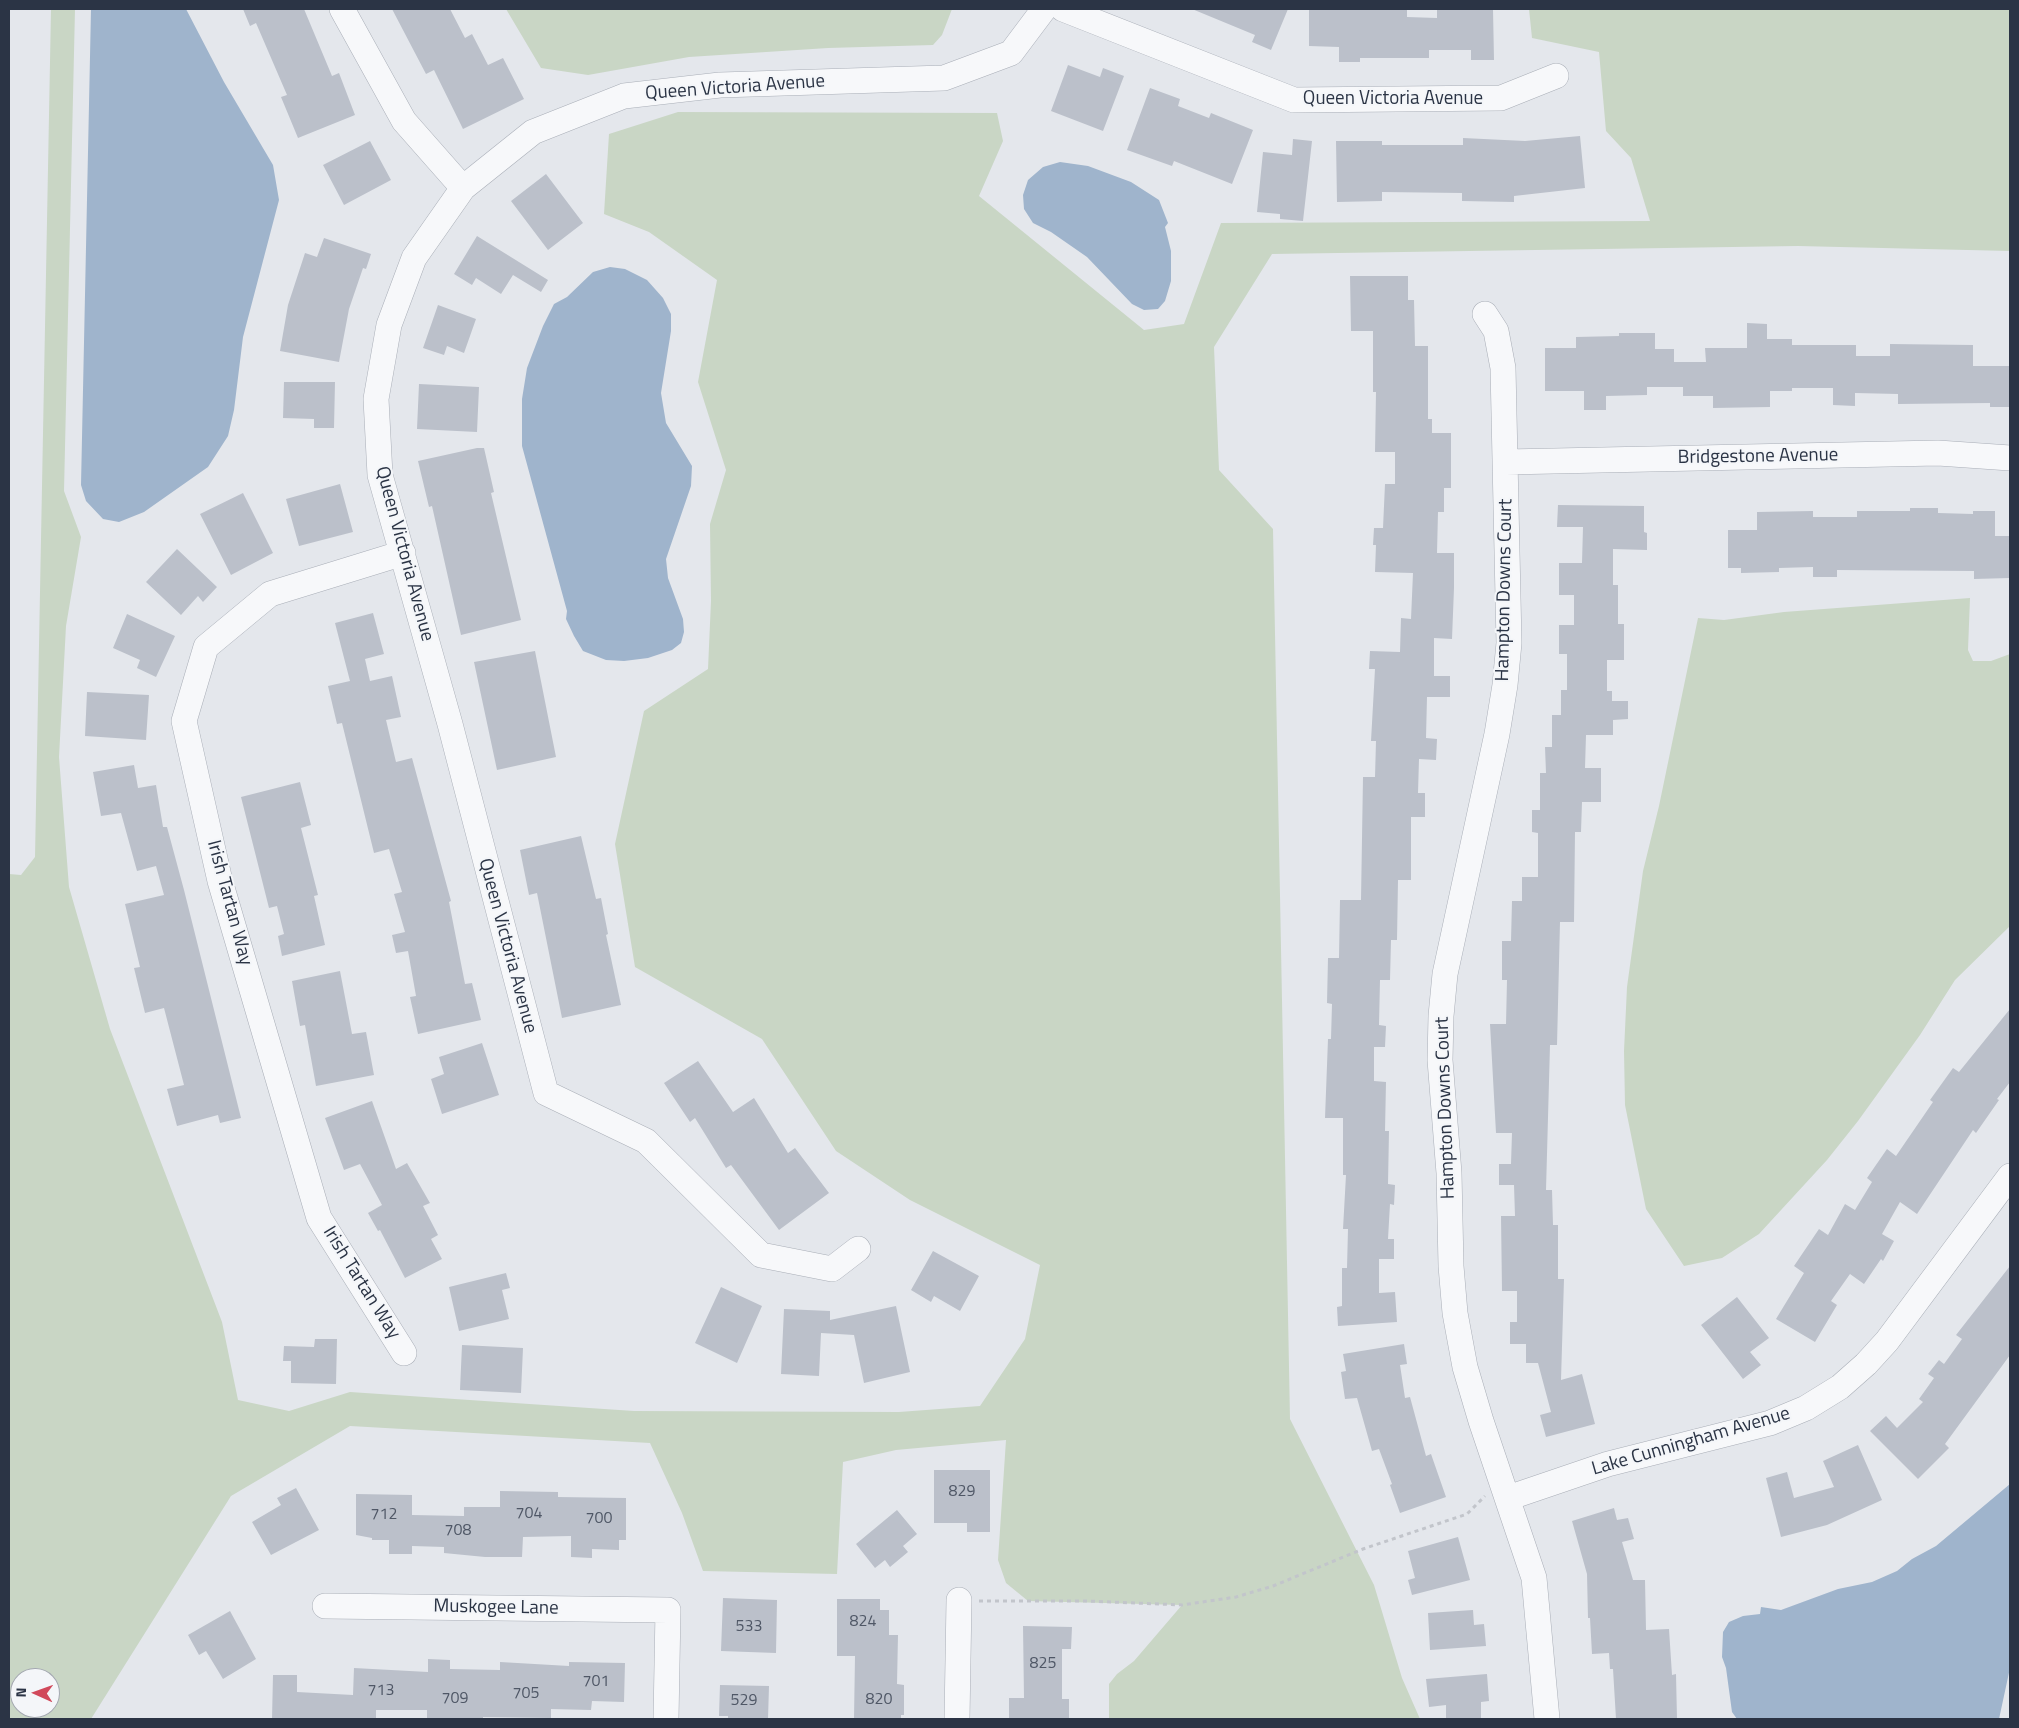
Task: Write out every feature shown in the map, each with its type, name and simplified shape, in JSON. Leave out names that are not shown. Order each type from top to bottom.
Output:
[{"type":"street","points":[[342,9],[404,121],[463,188]]},
{"type":"street","name":"Queen Victoria Avenue","points":[[858,1249],[832,1269],[761,1254],[646,1141],[546,1093],[403,553],[380,475],[378,390],[389,326],[414,258],[463,188],[533,132],[624,96],[720,85],[944,78],[1010,53],[1044,9]]},
{"type":"street","name":"Queen Victoria Avenue","points":[[1063,9],[1294,100],[1501,98],[1556,76]]},
{"type":"street","name":"Hampton Downs Court","points":[[1485,314],[1496,331],[1500,347],[1506,462],[1509,643],[1505,685],[1445,974],[1441,1016],[1440,1060],[1449,1173],[1450,1266],[1455,1313],[1465,1367],[1534,1578],[1547,1719]]},
{"type":"street","name":"Bridgestone Avenue","points":[[1506,462],[1938,453],[2010,458]]},
{"type":"street","name":"Irish Tartan Way","points":[[403,553],[270,594],[206,647],[184,721],[220,881],[319,1218],[404,1353]]},
{"type":"street","name":"Lake Cunningham Avenue","points":[[1508,1498],[1608,1464],[1770,1423],[1806,1408],[1840,1387],[1866,1364],[1887,1341],[2010,1176]]},
{"type":"street","points":[[957,1719],[959,1600]]},
{"type":"street","name":"Muskogee Lane","points":[[325,1606],[668,1610],[666,1719]]},
{"type":"path","points":[[959,1600],[1087,1601],[1182,1605],[1212,1602],[1273,1586],[1363,1549],[1468,1514]]},
{"type":"green space","points":[[51,9],[75,9],[64,491],[81,537],[66,626],[59,757],[69,887],[110,1029],[222,1322],[238,1400],[289,1411],[350,1392],[634,1411],[899,1412],[980,1406],[1025,1339],[1040,1265],[910,1200],[836,1151],[762,1039],[635,967],[615,844],[644,711],[708,669],[711,601],[710,524],[726,470],[698,382],[717,280],[649,232],[604,214],[609,134],[678,112],[997,113],[1003,141],[979,196],[1144,330],[1184,324],[1221,223],[1650,221],[1631,158],[1606,131],[1599,52],[1532,38],[1529,9],[2010,9],[2010,251],[1798,246],[1272,254],[1214,347],[1219,470],[1273,529],[1290,1419],[1374,1585],[1402,1678],[1420,1719],[1109,1719],[1109,1684],[1117,1674],[1134,1661],[1182,1605],[1028,1601],[1006,1583],[998,1560],[1006,1440],[896,1450],[843,1462],[837,1574],[703,1571],[682,1513],[650,1443],[350,1426],[231,1496],[91,1719],[9,1719],[9,874],[21,875],[35,857]]},
{"type":"green space","points":[[506,9],[952,9],[942,35],[933,45],[828,48],[689,57],[588,75],[541,68]]},
{"type":"green space","points":[[1970,598],[1968,650],[1973,661],[1991,661],[2010,654],[2010,926],[1955,980],[1920,1035],[1858,1121],[1827,1160],[1759,1234],[1722,1258],[1684,1266],[1646,1209],[1625,1105],[1624,1051],[1627,987],[1643,871],[1659,806],[1698,618],[1724,620],[1784,612]]},
{"type":"water","points":[[91,9],[186,9],[224,82],[273,165],[279,200],[243,337],[234,410],[228,436],[208,467],[144,512],[119,522],[103,519],[86,501],[81,485]]},
{"type":"water","points":[[1060,162],[1088,166],[1131,182],[1159,200],[1168,223],[1165,227],[1171,251],[1171,281],[1165,301],[1158,309],[1144,310],[1132,304],[1087,257],[1051,232],[1033,223],[1024,209],[1023,195],[1028,180],[1043,167]]},
{"type":"water","points":[[610,267],[625,269],[647,280],[663,298],[671,314],[671,331],[661,393],[666,423],[692,466],[691,486],[666,559],[668,578],[683,619],[684,632],[681,643],[672,650],[648,658],[624,661],[606,660],[583,651],[574,636],[566,619],[567,611],[522,446],[522,399],[527,368],[543,326],[554,304],[567,297],[593,272]]},
{"type":"water","points":[[2010,1484],[2010,1668],[1999,1719],[1737,1719],[1732,1712],[1726,1668],[1722,1657],[1723,1632],[1729,1622],[1743,1616],[1760,1614],[1761,1607],[1781,1610],[1838,1589],[1872,1582],[1897,1571],[1912,1559],[1936,1546]]},
{"type":"building","points":[[243,9],[304,9],[332,76],[339,73],[355,115],[298,138],[281,97],[287,95],[256,23],[250,26]]},
{"type":"building","points":[[392,9],[450,9],[465,38],[472,34],[488,65],[503,58],[524,99],[463,129],[434,70],[426,74]]},
{"type":"building","points":[[1192,9],[1288,9],[1271,50],[1252,42],[1255,35]]},
{"type":"building","points":[[1309,9],[1407,9],[1407,17],[1437,18],[1437,9],[1493,9],[1494,60],[1471,60],[1471,50],[1429,50],[1429,58],[1360,58],[1360,62],[1339,62],[1339,47],[1309,46]]},
{"type":"building","points":[[1068,65],[1100,77],[1103,68],[1124,76],[1103,131],[1051,111]]},
{"type":"building","points":[[1150,88],[1180,99],[1178,106],[1209,118],[1211,113],[1253,130],[1232,184],[1174,161],[1172,166],[1127,150]]},
{"type":"building","points":[[1580,136],[1585,188],[1514,196],[1514,202],[1462,201],[1462,193],[1382,192],[1382,201],[1337,202],[1336,141],[1382,141],[1382,145],[1463,145],[1463,138],[1525,141]]},
{"type":"building","points":[[1293,139],[1312,141],[1303,221],[1280,219],[1280,214],[1257,212],[1263,152],[1292,155]]},
{"type":"building","points":[[370,141],[391,180],[344,205],[323,165]]},
{"type":"building","points":[[546,174],[583,223],[548,250],[511,201]]},
{"type":"building","points":[[477,236],[548,280],[541,292],[513,275],[501,294],[476,278],[472,285],[454,274]]},
{"type":"building","points":[[324,238],[371,254],[366,269],[363,268],[349,309],[339,362],[280,351],[288,305],[305,253],[317,257]]},
{"type":"building","points":[[1350,276],[1408,276],[1408,300],[1414,300],[1415,346],[1428,346],[1428,419],[1432,419],[1432,433],[1451,433],[1451,488],[1444,488],[1444,512],[1438,512],[1437,553],[1454,553],[1454,588],[1452,639],[1434,638],[1434,676],[1450,676],[1450,697],[1427,697],[1426,738],[1437,739],[1436,760],[1419,759],[1418,793],[1425,793],[1425,817],[1411,817],[1411,880],[1398,880],[1397,940],[1391,940],[1390,980],[1380,980],[1379,1025],[1386,1026],[1385,1047],[1374,1047],[1374,1081],[1386,1082],[1385,1131],[1389,1131],[1388,1184],[1395,1185],[1394,1205],[1390,1204],[1388,1239],[1394,1239],[1394,1259],[1379,1259],[1379,1293],[1395,1292],[1397,1322],[1338,1326],[1337,1307],[1342,1306],[1342,1268],[1347,1268],[1348,1229],[1343,1229],[1346,1175],[1343,1175],[1343,1118],[1325,1118],[1328,1039],[1331,1039],[1332,1004],[1327,1003],[1328,958],[1339,958],[1340,900],[1361,900],[1363,777],[1375,777],[1376,741],[1371,741],[1375,669],[1369,669],[1370,651],[1400,652],[1401,618],[1411,619],[1413,573],[1375,572],[1376,545],[1373,545],[1374,528],[1383,528],[1385,484],[1395,484],[1395,452],[1375,452],[1376,392],[1373,392],[1373,331],[1351,331]]},
{"type":"building","points":[[438,305],[476,319],[464,353],[447,346],[444,355],[423,348]]},
{"type":"building","points":[[1747,323],[1767,324],[1767,339],[1792,339],[1792,345],[1856,345],[1856,356],[1890,356],[1890,344],[1973,345],[1973,366],[2010,366],[2010,407],[1990,407],[1990,403],[1898,404],[1898,394],[1855,393],[1855,406],[1833,405],[1833,388],[1792,388],[1792,391],[1770,391],[1770,407],[1713,408],[1713,396],[1683,396],[1683,387],[1647,387],[1647,395],[1606,396],[1606,410],[1584,410],[1584,391],[1545,391],[1545,348],[1576,348],[1576,337],[1619,336],[1619,333],[1655,333],[1655,349],[1674,349],[1674,362],[1706,362],[1705,348],[1747,348]]},
{"type":"building","points":[[284,382],[335,382],[334,428],[314,428],[314,419],[283,418]]},
{"type":"building","points":[[419,384],[479,387],[477,432],[417,429]]},
{"type":"building","points":[[484,448],[494,492],[491,493],[521,620],[461,635],[432,506],[429,507],[418,461]]},
{"type":"building","points":[[340,484],[353,532],[299,546],[286,499]]},
{"type":"building","points":[[243,493],[273,553],[231,575],[200,514]]},
{"type":"building","points":[[1558,505],[1644,506],[1644,532],[1647,533],[1647,550],[1613,549],[1613,585],[1618,585],[1618,624],[1624,624],[1624,660],[1607,660],[1607,691],[1612,691],[1612,701],[1628,701],[1628,719],[1613,720],[1613,735],[1586,735],[1585,768],[1601,768],[1601,802],[1582,802],[1581,832],[1575,832],[1574,922],[1560,922],[1557,1045],[1550,1045],[1546,1190],[1552,1190],[1553,1225],[1558,1225],[1558,1279],[1564,1279],[1561,1380],[1582,1374],[1595,1424],[1546,1437],[1540,1415],[1551,1412],[1538,1363],[1526,1363],[1526,1344],[1510,1344],[1510,1322],[1517,1322],[1517,1291],[1502,1291],[1501,1216],[1515,1216],[1514,1185],[1499,1185],[1499,1164],[1511,1164],[1512,1133],[1496,1133],[1490,1024],[1506,1024],[1507,980],[1502,980],[1502,941],[1511,941],[1512,901],[1522,901],[1522,877],[1538,877],[1538,833],[1532,832],[1532,810],[1540,810],[1540,773],[1546,773],[1545,747],[1552,747],[1552,715],[1561,715],[1561,690],[1567,690],[1567,654],[1559,654],[1559,625],[1574,625],[1574,595],[1559,595],[1559,563],[1582,563],[1583,527],[1557,527]]},
{"type":"building","points":[[1910,508],[1938,508],[1938,513],[1973,514],[1973,511],[1995,511],[1995,536],[2010,536],[2010,578],[1974,579],[1974,571],[1837,570],[1837,577],[1813,577],[1813,567],[1779,568],[1779,572],[1741,573],[1741,568],[1728,568],[1728,530],[1757,530],[1757,512],[1813,511],[1813,517],[1857,517],[1857,511],[1910,511]]},
{"type":"building","points":[[177,549],[217,587],[203,602],[198,596],[181,615],[146,582]]},
{"type":"building","points":[[373,613],[384,654],[365,659],[370,681],[392,676],[401,717],[386,720],[396,762],[412,758],[451,901],[449,902],[465,984],[472,983],[481,1020],[418,1034],[410,997],[416,996],[408,951],[396,953],[392,935],[405,932],[394,894],[402,892],[389,849],[374,853],[342,723],[337,724],[328,686],[350,681],[335,623]]},
{"type":"building","points":[[127,614],[175,636],[156,677],[137,668],[140,660],[113,648]]},
{"type":"building","points":[[535,651],[556,757],[497,770],[474,662]]},
{"type":"building","points":[[87,692],[149,695],[146,740],[85,736]]},
{"type":"building","points":[[134,765],[138,788],[156,785],[163,827],[167,827],[184,890],[241,1118],[220,1123],[218,1115],[177,1126],[167,1089],[184,1085],[164,1008],[145,1013],[134,968],[140,967],[125,904],[164,895],[156,866],[137,871],[121,813],[101,816],[93,772]]},
{"type":"building","points":[[300,782],[311,825],[301,828],[318,895],[314,896],[325,945],[282,956],[278,936],[284,934],[277,906],[269,908],[241,797]]},
{"type":"building","points":[[581,836],[596,899],[601,898],[608,934],[606,935],[621,1005],[562,1018],[537,893],[529,895],[520,850]]},
{"type":"building","points":[[340,971],[352,1034],[366,1032],[374,1075],[316,1086],[305,1025],[300,1026],[292,981]]},
{"type":"building","points":[[2010,1009],[2010,1082],[1976,1133],[1973,1130],[1917,1214],[1900,1202],[1882,1234],[1894,1241],[1883,1261],[1881,1259],[1864,1284],[1850,1274],[1831,1301],[1837,1305],[1815,1342],[1776,1319],[1804,1273],[1794,1266],[1819,1229],[1828,1235],[1845,1204],[1855,1210],[1872,1182],[1867,1178],[1887,1149],[1896,1156],[1933,1102],[1930,1100],[1953,1068],[1959,1072]]},
{"type":"building","points":[[482,1043],[499,1095],[442,1114],[431,1079],[444,1074],[439,1057]]},
{"type":"building","points":[[698,1061],[733,1112],[754,1098],[788,1153],[795,1148],[829,1193],[779,1230],[731,1165],[726,1168],[695,1118],[690,1122],[664,1083]]},
{"type":"building","points":[[372,1101],[396,1169],[407,1163],[430,1203],[423,1206],[438,1235],[431,1239],[442,1259],[405,1278],[380,1230],[378,1231],[368,1213],[382,1205],[360,1164],[344,1170],[325,1118]]},
{"type":"building","points":[[933,1251],[979,1276],[960,1311],[934,1296],[931,1302],[911,1290]]},
{"type":"building","points":[[2010,1266],[2010,1355],[1945,1444],[1949,1448],[1918,1479],[1870,1431],[1886,1416],[1897,1428],[1923,1402],[1919,1399],[1934,1378],[1928,1374],[1939,1360],[1944,1364],[1962,1339],[1956,1335]]},
{"type":"building","points":[[506,1273],[510,1288],[502,1290],[509,1319],[459,1331],[449,1287]]},
{"type":"building","points":[[721,1287],[762,1306],[737,1363],[695,1343]]},
{"type":"building","points":[[1737,1297],[1769,1338],[1750,1352],[1761,1365],[1743,1379],[1701,1325]]},
{"type":"building","points":[[896,1306],[910,1372],[864,1383],[854,1335],[821,1333],[819,1376],[781,1374],[784,1309],[830,1311],[830,1320]]},
{"type":"building","points":[[315,1339],[337,1339],[336,1384],[291,1383],[291,1361],[283,1361],[284,1346],[314,1347]]},
{"type":"building","points":[[1404,1344],[1407,1364],[1400,1365],[1405,1398],[1410,1397],[1426,1456],[1431,1454],[1446,1497],[1400,1513],[1379,1449],[1372,1451],[1357,1398],[1345,1399],[1341,1372],[1346,1371],[1343,1354]]},
{"type":"building","points":[[462,1345],[523,1348],[521,1393],[460,1390]]},
{"type":"building","points":[[1858,1445],[1882,1500],[1827,1525],[1781,1537],[1766,1478],[1787,1472],[1794,1498],[1834,1487],[1823,1461]]},
{"type":"building","points":[[934,1470],[990,1470],[990,1532],[967,1532],[967,1523],[934,1523]]},
{"type":"building","points":[[296,1488],[319,1530],[271,1555],[252,1522],[281,1505],[277,1498]]},
{"type":"building","points":[[500,1491],[558,1492],[558,1497],[626,1498],[626,1540],[619,1540],[619,1550],[592,1549],[592,1558],[571,1557],[571,1536],[523,1537],[522,1557],[485,1557],[444,1553],[444,1547],[412,1546],[412,1554],[389,1554],[389,1540],[372,1540],[372,1538],[356,1535],[356,1494],[412,1495],[412,1515],[464,1516],[464,1507],[500,1507]]},
{"type":"building","points":[[1614,1508],[1617,1520],[1628,1518],[1634,1539],[1622,1542],[1633,1580],[1645,1580],[1646,1630],[1669,1629],[1672,1675],[1676,1674],[1677,1719],[1616,1719],[1613,1669],[1610,1669],[1609,1653],[1592,1654],[1590,1618],[1588,1618],[1587,1574],[1572,1521]]},
{"type":"building","points":[[897,1510],[917,1534],[903,1546],[908,1552],[890,1567],[885,1560],[875,1568],[856,1544]]},
{"type":"building","points":[[1458,1537],[1470,1580],[1412,1595],[1408,1580],[1415,1578],[1408,1551]]},
{"type":"building","points":[[723,1598],[777,1600],[776,1653],[721,1651]]},
{"type":"building","points":[[837,1599],[880,1599],[880,1610],[889,1610],[889,1635],[898,1635],[897,1684],[904,1685],[904,1715],[901,1715],[901,1719],[854,1719],[855,1656],[837,1656]]},
{"type":"building","points":[[1473,1610],[1474,1625],[1484,1624],[1486,1646],[1430,1650],[1428,1613]]},
{"type":"building","points":[[230,1611],[256,1659],[223,1679],[206,1651],[199,1655],[188,1635]]},
{"type":"building","points":[[1023,1626],[1072,1627],[1071,1649],[1062,1649],[1062,1699],[1069,1699],[1069,1719],[1009,1719],[1009,1698],[1024,1698]]},
{"type":"building","points":[[428,1659],[450,1660],[450,1669],[500,1670],[500,1662],[569,1666],[569,1662],[625,1663],[624,1702],[592,1701],[591,1710],[551,1709],[551,1718],[483,1717],[483,1719],[427,1719],[427,1710],[376,1710],[376,1718],[272,1719],[273,1675],[297,1675],[297,1692],[353,1695],[354,1668],[428,1672]]},
{"type":"building","points":[[1487,1674],[1489,1701],[1481,1702],[1481,1719],[1446,1719],[1446,1705],[1429,1707],[1426,1679]]},
{"type":"building","points":[[720,1685],[769,1686],[768,1719],[728,1719],[728,1716],[719,1716]]}]
